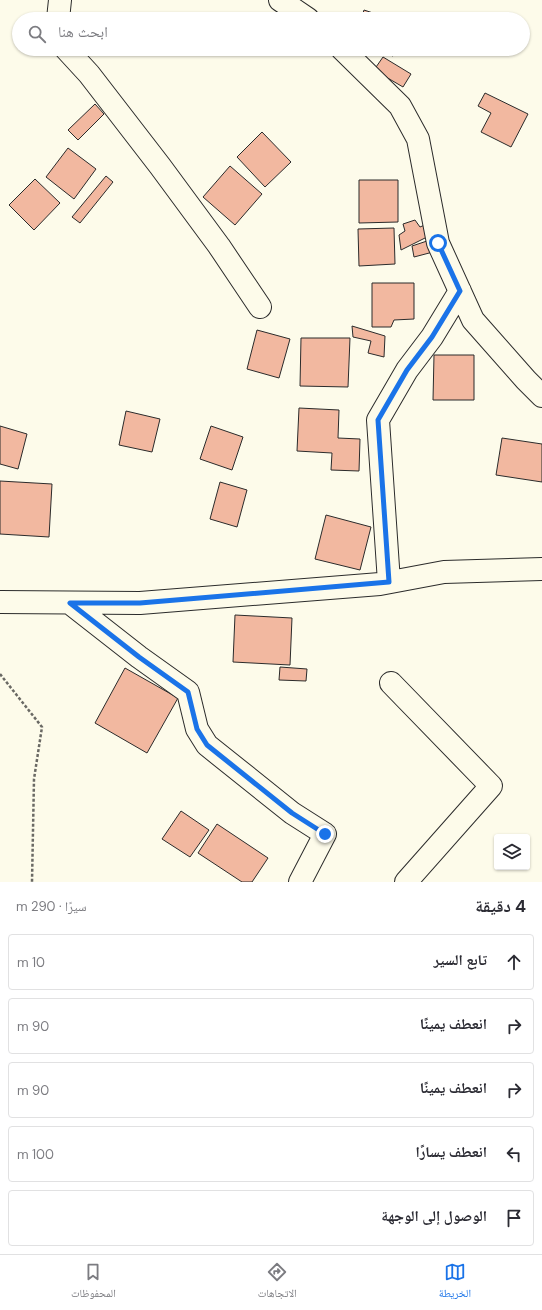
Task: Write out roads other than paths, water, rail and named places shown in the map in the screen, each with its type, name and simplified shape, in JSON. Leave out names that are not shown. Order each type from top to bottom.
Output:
[{"type":"street","points":[[59,12],[60,0]]},
{"type":"street","points":[[280,0],[298,12]]},
{"type":"street","points":[[72,56],[89,74],[160,166],[219,246],[260,307]]},
{"type":"street","points":[[349,56],[400,106],[418,139],[438,243],[473,320],[542,396]]},
{"type":"street","points":[[389,582],[378,420],[407,370],[432,337],[460,291]]},
{"type":"street","points":[[0,602],[140,603],[389,582],[444,572],[542,569]]},
{"type":"street","points":[[70,603],[139,657],[188,692],[197,729],[207,745],[292,813],[325,834],[300,882]]},
{"type":"street","points":[[391,683],[491,786],[406,882]]}]
